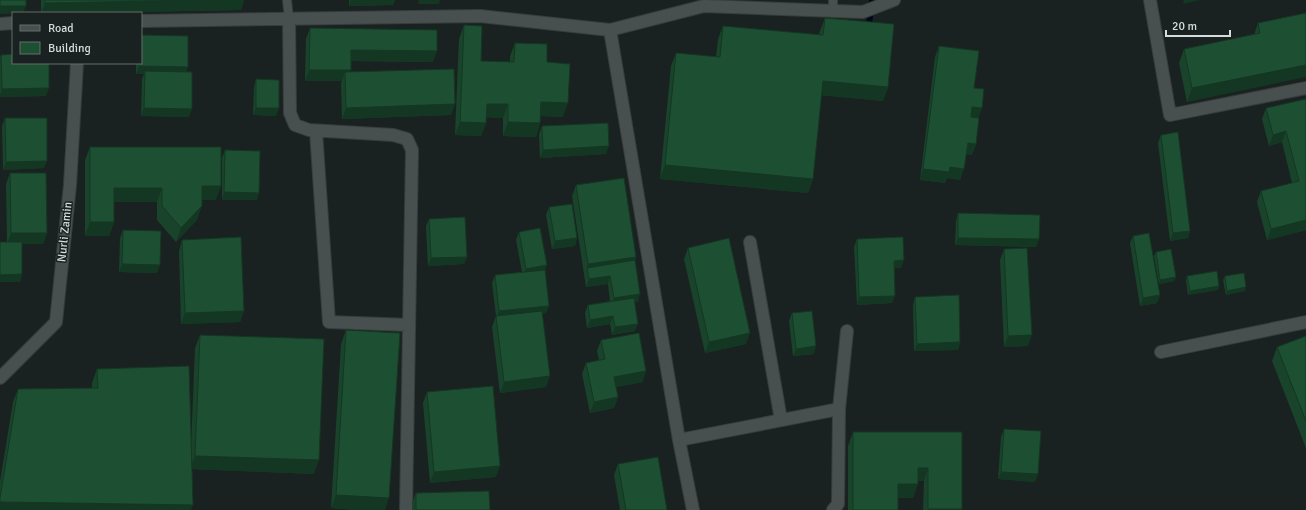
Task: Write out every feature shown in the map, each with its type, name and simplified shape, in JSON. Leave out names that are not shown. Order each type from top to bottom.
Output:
[{"type":"street","points":[[142,21],[480,16],[610,30],[704,6],[833,6],[863,12],[894,0]]},
{"type":"street","points":[[1150,0],[1170,115],[1306,88]]},
{"type":"street","points":[[289,19],[290,113],[295,125],[316,131],[393,135],[408,140],[412,150],[406,510]]},
{"type":"street","points":[[0,24],[12,23]]},
{"type":"street","points":[[610,30],[679,440],[693,510]]},
{"type":"street","name":"Nurli Zamin","points":[[0,378],[56,322],[70,185],[78,64]]},
{"type":"street","points":[[316,131],[329,322],[409,325]]},
{"type":"street","points":[[750,242],[781,420]]},
{"type":"street","points":[[1162,352],[1306,322]]},
{"type":"street","points":[[834,510],[838,504],[839,409],[847,332]]},
{"type":"street","points":[[679,440],[839,409]]},
{"type":"lane","points":[[287,0],[289,19]]},
{"type":"building","points":[[0,0],[26,0],[26,6],[0,6]]},
{"type":"building","points":[[45,0],[206,0],[45,3]]},
{"type":"building","points":[[1306,13],[1306,65],[1192,88],[1184,49],[1260,33],[1258,23]]},
{"type":"building","points":[[825,18],[894,24],[888,87],[823,81],[813,179],[665,165],[676,53],[720,57],[723,26],[823,35]]},
{"type":"building","points":[[464,25],[482,26],[481,61],[514,62],[515,43],[547,44],[547,62],[570,64],[568,103],[541,102],[540,123],[508,122],[508,104],[487,104],[486,123],[460,122]]},
{"type":"building","points":[[310,28],[437,30],[437,51],[351,50],[351,70],[309,70]]},
{"type":"building","points":[[142,35],[188,36],[188,67],[139,66],[139,64],[142,64]]},
{"type":"building","points":[[939,46],[979,51],[974,88],[984,89],[982,108],[972,107],[971,117],[979,118],[976,144],[968,143],[964,169],[950,167],[949,172],[923,169]]},
{"type":"building","points":[[12,54],[12,64],[49,64],[49,88],[2,89],[1,55]]},
{"type":"building","points":[[454,69],[455,104],[346,108],[345,72]]},
{"type":"building","points":[[145,71],[192,72],[192,109],[144,108]]},
{"type":"building","points":[[256,79],[279,80],[279,108],[256,108]]},
{"type":"building","points":[[1306,99],[1306,220],[1271,229],[1261,191],[1299,181],[1286,131],[1273,135],[1266,108]]},
{"type":"building","points":[[5,118],[47,118],[47,161],[6,162]]},
{"type":"building","points":[[608,123],[609,146],[543,150],[542,126]]},
{"type":"building","points":[[1178,132],[1190,231],[1173,233],[1161,135]]},
{"type":"building","points":[[90,147],[221,147],[221,186],[202,186],[202,206],[181,228],[162,206],[162,188],[114,188],[114,222],[90,222]]},
{"type":"building","points":[[225,150],[260,151],[259,193],[224,192]]},
{"type":"building","points":[[10,173],[46,173],[47,233],[11,233]]},
{"type":"building","points":[[624,178],[636,257],[588,264],[576,185]]},
{"type":"building","points":[[572,204],[577,238],[555,241],[549,207]]},
{"type":"building","points":[[958,213],[1040,215],[1039,239],[958,238]]},
{"type":"building","points":[[465,217],[467,257],[431,258],[429,219]]},
{"type":"building","points":[[540,228],[547,265],[526,269],[519,232]]},
{"type":"building","points":[[123,230],[161,231],[160,265],[122,264]]},
{"type":"building","points":[[1149,233],[1160,295],[1143,298],[1133,236]]},
{"type":"building","points":[[241,237],[244,311],[185,313],[182,240]]},
{"type":"building","points":[[903,237],[904,260],[894,261],[895,296],[859,297],[857,239]]},
{"type":"building","points":[[729,238],[750,333],[709,342],[688,248]]},
{"type":"building","points":[[0,242],[22,242],[22,274],[0,275]]},
{"type":"building","points":[[1027,248],[1032,335],[1008,336],[1004,249]]},
{"type":"building","points":[[1171,249],[1176,277],[1160,280],[1156,252]]},
{"type":"building","points":[[635,260],[640,294],[614,298],[610,276],[589,279],[587,268]]},
{"type":"building","points":[[545,270],[549,306],[499,311],[495,275]]},
{"type":"building","points":[[1217,271],[1219,286],[1190,291],[1187,276]]},
{"type":"building","points":[[1244,273],[1246,287],[1227,291],[1225,276]]},
{"type":"building","points":[[959,295],[960,342],[917,344],[915,297]]},
{"type":"building","points":[[634,298],[638,324],[615,327],[613,316],[590,320],[588,305]]},
{"type":"building","points":[[542,311],[550,376],[504,382],[496,316]]},
{"type":"building","points":[[812,311],[816,346],[796,349],[792,313]]},
{"type":"building","points":[[346,330],[400,333],[389,498],[336,495]]},
{"type":"building","points":[[639,333],[646,371],[614,377],[618,397],[594,402],[586,363],[605,359],[601,340]]},
{"type":"building","points":[[200,335],[324,339],[319,460],[195,456]]},
{"type":"building","points":[[1306,336],[1306,421],[1277,347]]},
{"type":"building","points":[[189,366],[193,505],[0,502],[18,389],[98,388],[97,369]]},
{"type":"building","points":[[493,386],[500,466],[434,472],[427,392]]},
{"type":"building","points":[[1004,429],[1041,431],[1038,474],[1001,472]]},
{"type":"building","points":[[853,432],[962,432],[962,509],[928,509],[928,468],[918,468],[918,484],[898,484],[898,510],[853,510]]},
{"type":"building","points":[[658,457],[667,510],[626,510],[618,464]]},
{"type":"building","points":[[489,491],[490,510],[416,510],[416,493]]},
{"type":"waterway","points":[[869,24],[872,0]]}]
